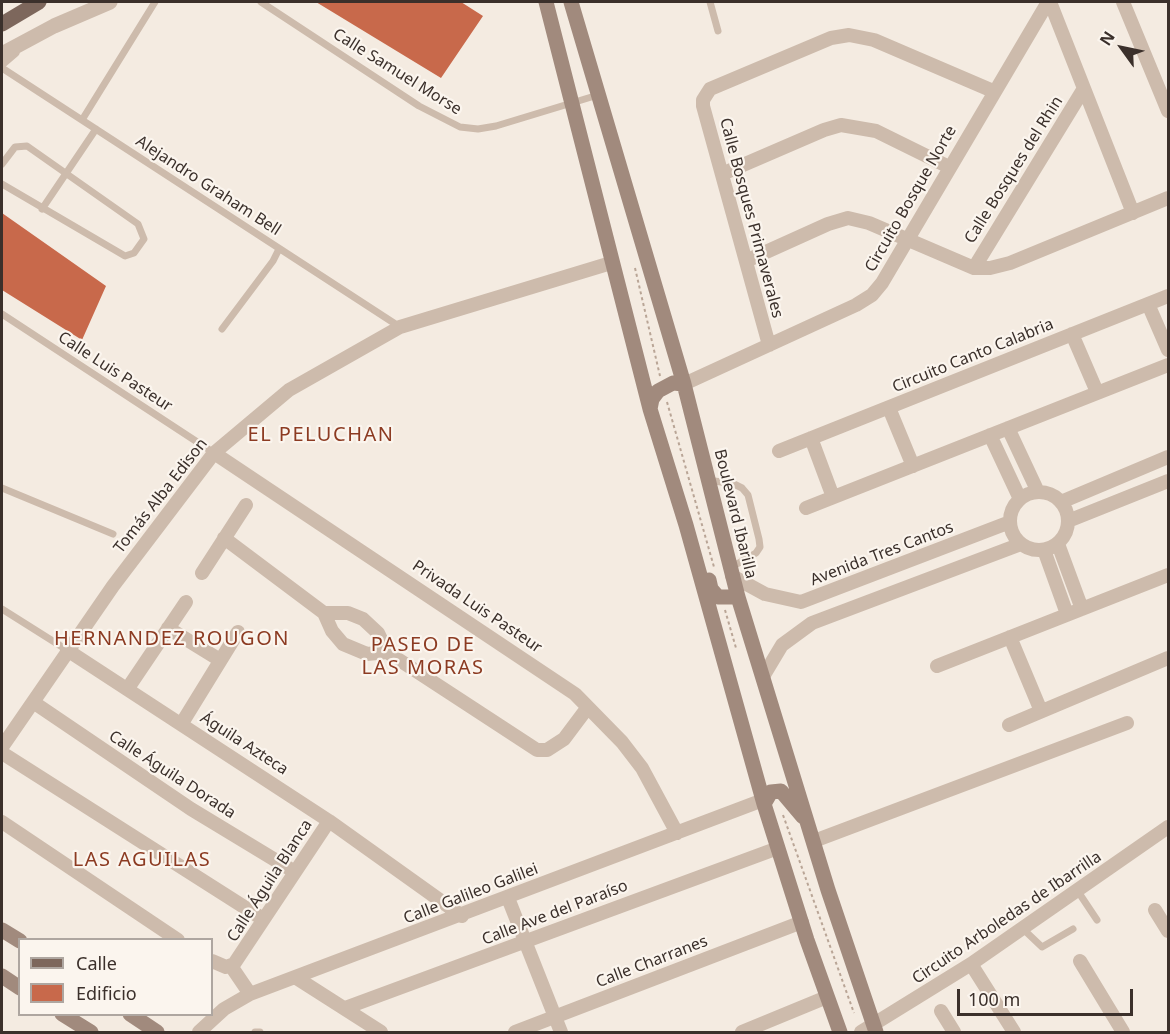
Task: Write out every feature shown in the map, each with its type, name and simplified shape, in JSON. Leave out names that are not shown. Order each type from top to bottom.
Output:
[{"type":"main road","points":[[2,24],[39,2]]},
{"type":"main road","points":[[546,2],[650,409],[686,525],[778,848],[840,1032]]},
{"type":"main road","name":"Boulevard Ibarilla","points":[[571,2],[684,384],[738,597],[809,824],[868,1031]]},
{"type":"main road","points":[[650,409],[654,396],[663,388],[673,383],[684,384]]},
{"type":"main road","points":[[686,525],[698,543],[711,589],[722,599],[738,597]]},
{"type":"main road","points":[[764,802],[771,792],[781,791],[809,824]]},
{"type":"main road","points":[[2,930],[18,940]]},
{"type":"main road","points":[[2,976],[18,987]]},
{"type":"main road","points":[[65,1016],[91,1032]]},
{"type":"main road","points":[[133,1016],[157,1032]]},
{"type":"street","points":[[2,54],[34,36],[110,2]]},
{"type":"street","points":[[1049,2],[1133,213]]},
{"type":"street","name":"Circuito Bosque Norte","points":[[684,384],[872,295],[882,283],[993,91],[1049,2]]},
{"type":"street","points":[[1123,2],[1168,111]]},
{"type":"street","name":"Calle Bosques Primaverales","points":[[769,345],[703,100],[710,89],[831,38],[849,35],[874,40],[993,91]]},
{"type":"street","name":"Calle Bosques del Rhin","points":[[974,268],[1083,90]]},
{"type":"street","points":[[722,174],[824,130],[842,125],[876,130],[949,167]]},
{"type":"street","points":[[746,261],[828,224],[848,218],[868,223],[974,268],[990,268],[1010,263],[1168,198]]},
{"type":"street","name":"Tomás Alba Edison","points":[[2,747],[68,650],[214,453],[225,441],[289,390],[400,327],[611,263]]},
{"type":"street","name":"Circuito Canto Calabria","points":[[779,451],[1168,296]]},
{"type":"street","points":[[1148,304],[1168,350]]},
{"type":"street","points":[[1072,334],[1097,392]]},
{"type":"street","points":[[806,508],[1168,365]]},
{"type":"street","points":[[889,408],[913,466]]},
{"type":"street","points":[[1008,428],[1038,492]]},
{"type":"street","points":[[990,435],[1020,499]]},
{"type":"street","points":[[811,438],[833,497]]},
{"type":"street","name":"Privada Luis Pasteur","points":[[214,453],[552,678],[588,707],[642,768],[677,834]]},
{"type":"street","points":[[1061,502],[1168,457]]},
{"type":"street","points":[[1068,520],[1168,481]]},
{"type":"street","points":[[1038,492],[1054,496],[1061,502],[1068,520],[1064,537],[1058,544],[1044,550],[1028,549],[1021,544],[1011,531],[1010,522],[1020,499],[1038,492]]},
{"type":"street","points":[[202,573],[246,505]]},
{"type":"street","name":"Avenida Tres Cantos","points":[[731,572],[765,594],[801,602],[1010,522]]},
{"type":"street","points":[[224,538],[324,613],[332,631],[343,644],[367,654],[387,652]]},
{"type":"street","points":[[764,675],[782,645],[812,623],[1021,544]]},
{"type":"street","points":[[1058,544],[1082,609]]},
{"type":"street","points":[[1044,550],[1067,614]]},
{"type":"street","points":[[937,666],[1168,575]]},
{"type":"street","points":[[128,688],[186,602]]},
{"type":"street","points":[[324,613],[348,613],[363,618],[378,633],[387,652],[537,750],[548,750],[564,739],[588,707]]},
{"type":"street","points":[[168,628],[220,660]]},
{"type":"street","points":[[182,723],[238,632]]},
{"type":"street","points":[[1010,637],[1041,711]]},
{"type":"street","name":"Águila Azteca","points":[[68,650],[329,821],[462,916]]},
{"type":"street","points":[[1009,725],[1168,658]]},
{"type":"street","name":"Calle Águila Dorada","points":[[33,702],[191,809],[295,872]]},
{"type":"street","points":[[814,841],[1127,723]]},
{"type":"street","points":[[2,753],[263,919]]},
{"type":"street","name":"Calle Galileo Galilei","points":[[199,1032],[224,1009],[250,994],[764,802]]},
{"type":"street","name":"Calle Águila Blanca","points":[[234,963],[329,821]]},
{"type":"street","points":[[2,822],[176,938]]},
{"type":"street","name":"Circuito Arboledas de Ibarrilla","points":[[868,1031],[971,964],[1168,826]]},
{"type":"street","name":"Calle Ave del Paraíso","points":[[345,1008],[778,848]]},
{"type":"street","points":[[508,898],[561,1032]]},
{"type":"street","points":[[1155,910],[1168,931]]},
{"type":"street","name":"Calle Charranes","points":[[515,1032],[802,922]]},
{"type":"street","points":[[1080,961],[1123,1032]]},
{"type":"street","points":[[213,962],[222,966],[234,963],[250,994]]},
{"type":"street","points":[[971,964],[1014,1032]]},
{"type":"street","points":[[295,977],[381,1032]]},
{"type":"street","points":[[742,1032],[827,997]]},
{"type":"street","points":[[941,1011],[954,1032]]},
{"type":"lane","points":[[82,120],[154,2]]},
{"type":"lane","name":"Calle Samuel Morse","points":[[261,2],[419,106],[460,127],[477,129],[496,126],[598,95]]},
{"type":"lane","points":[[710,2],[718,31]]},
{"type":"lane","points":[[2,67],[34,36]]},
{"type":"lane","name":"Alejandro Graham Bell","points":[[2,67],[400,327]]},
{"type":"lane","points":[[42,209],[96,129]]},
{"type":"lane","points":[[2,164],[15,147],[27,146],[138,224],[144,239],[134,254],[125,256],[2,184]]},
{"type":"lane","points":[[222,328],[273,261],[279,249]]},
{"type":"lane","name":"Calle Luis Pasteur","points":[[2,314],[214,453]]},
{"type":"lane","points":[[708,480],[734,484],[742,488],[748,495],[759,539],[760,547],[756,553],[731,572]]},
{"type":"lane","points":[[2,488],[113,534]]},
{"type":"lane","name":"Águila Azteca","points":[[2,609],[68,650]]},
{"type":"lane","points":[[1077,890],[1098,920]]},
{"type":"lane","points":[[1023,928],[1042,947],[1073,929]]},
{"type":"lane","points":[[255,1032],[260,1032]]},
{"type":"path","points":[[633,261],[663,388],[716,577]]},
{"type":"path","points":[[722,599],[737,654]]},
{"type":"path","points":[[782,813],[868,1031]]},
{"type":"building","points":[[316,2],[461,2],[483,16],[441,78]]},
{"type":"building","points":[[2,213],[106,286],[82,340],[2,290]]},
{"type":"district","name":"EL PELUCHAN","points":[[321,435]]},
{"type":"district","name":"HERNANDEZ ROUGON","points":[[172,639]]},
{"type":"district","name":"PASEO DE LAS MORAS","points":[[423,656]]},
{"type":"district","name":"LAS AGUILAS","points":[[142,860]]}]
